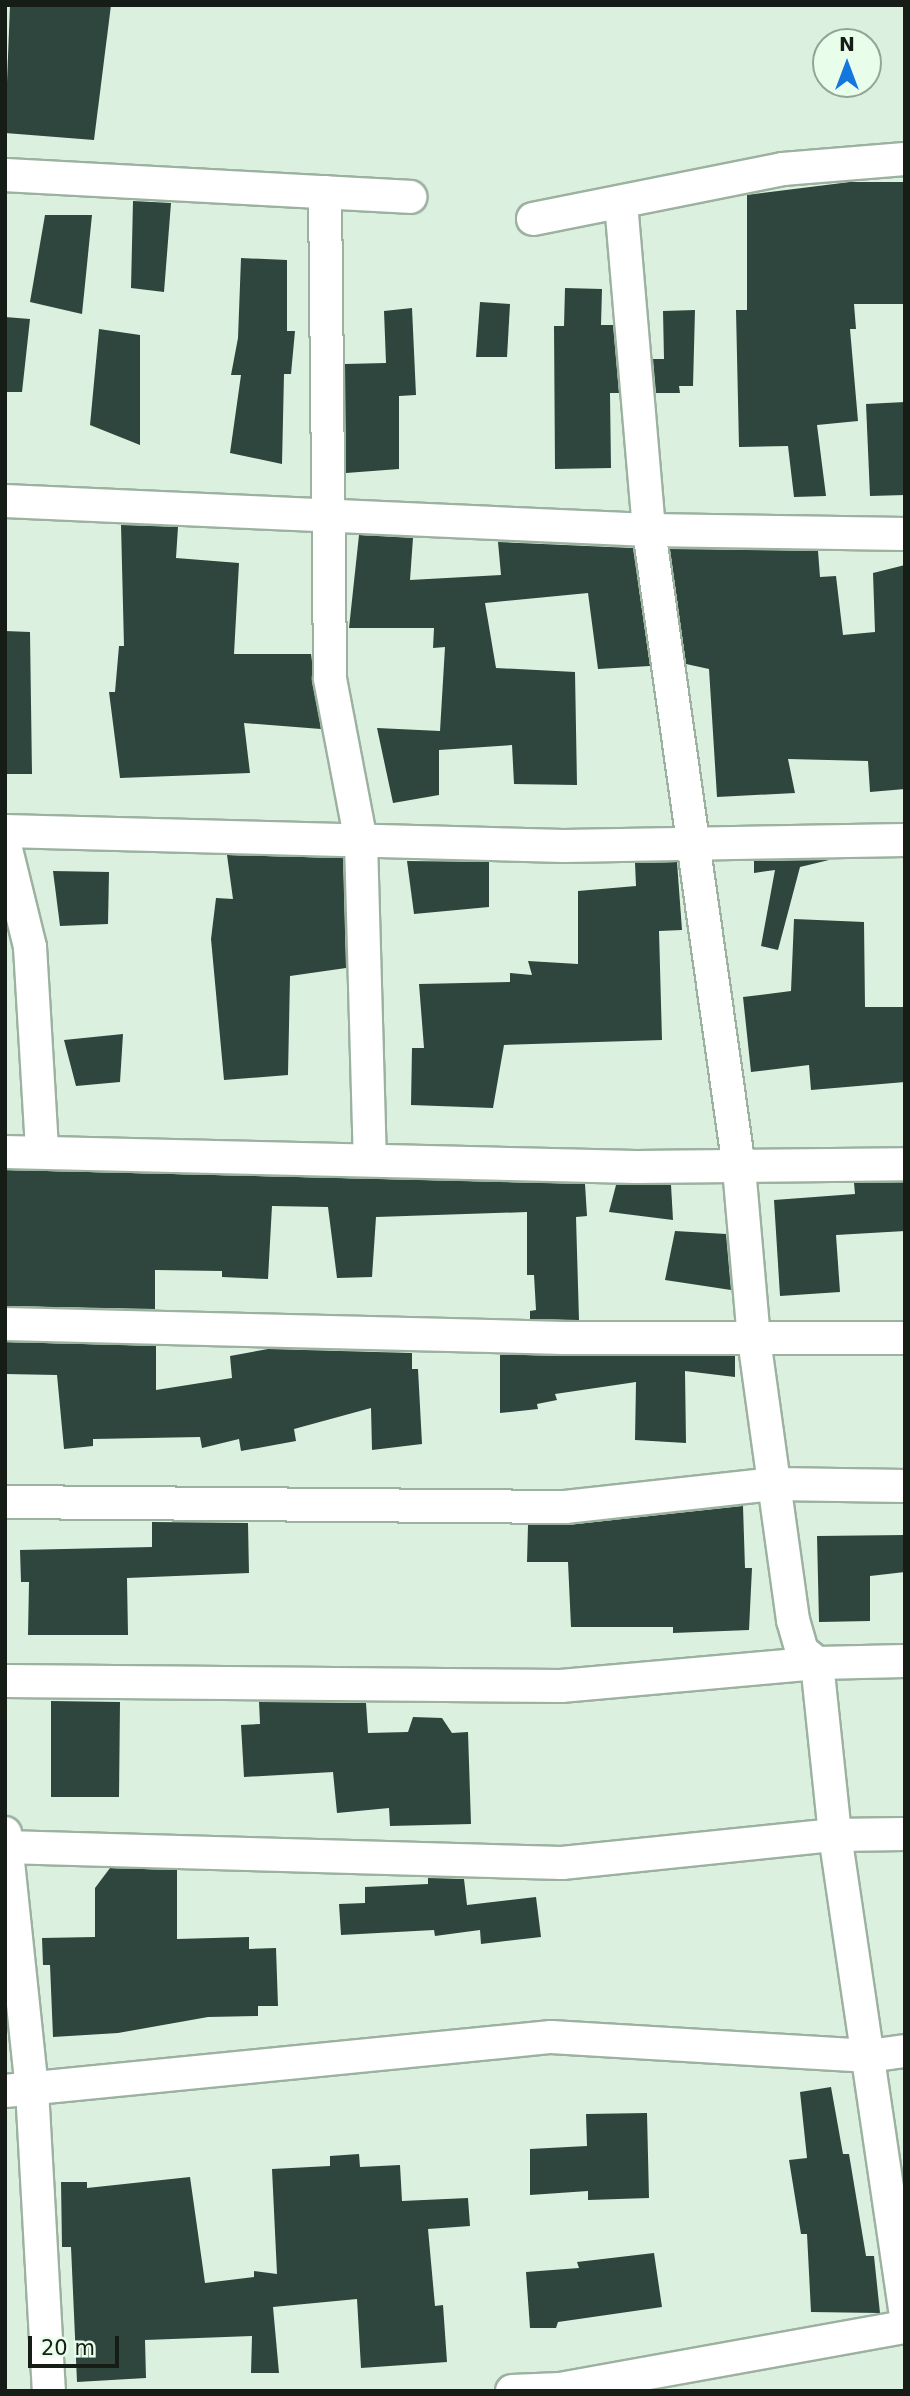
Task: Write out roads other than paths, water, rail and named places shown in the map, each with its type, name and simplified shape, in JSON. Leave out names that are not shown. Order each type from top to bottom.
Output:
[{"type":"street","points":[[533,219],[621,204],[783,169],[905,159]]},
{"type":"street","points":[[5,175],[410,197]]},
{"type":"street","points":[[325,192],[330,679],[361,842],[370,1158]]},
{"type":"street","points":[[621,204],[649,530],[690,845],[738,1168],[754,1339],[793,1620],[802,1650],[817,1662],[835,1835],[905,2309]]},
{"type":"street","points":[[5,501],[649,530],[905,534]]},
{"type":"street","points":[[5,831],[361,842],[690,845],[905,840]]},
{"type":"street","points":[[5,845],[30,947],[42,1152]]},
{"type":"street","points":[[5,1152],[738,1168],[905,1164]]},
{"type":"street","points":[[5,1324],[754,1339],[905,1338]]},
{"type":"street","points":[[5,1502],[565,1507],[775,1484],[905,1486]]},
{"type":"street","points":[[5,1681],[561,1686],[817,1662],[905,1661]]},
{"type":"street","points":[[49,2391],[18,2090],[6,1842],[562,1863],[835,1835],[905,1834]]},
{"type":"street","points":[[18,2090],[551,2037],[869,2056],[905,2051]]},
{"type":"street","points":[[512,2391],[560,2389],[905,2327]]}]
